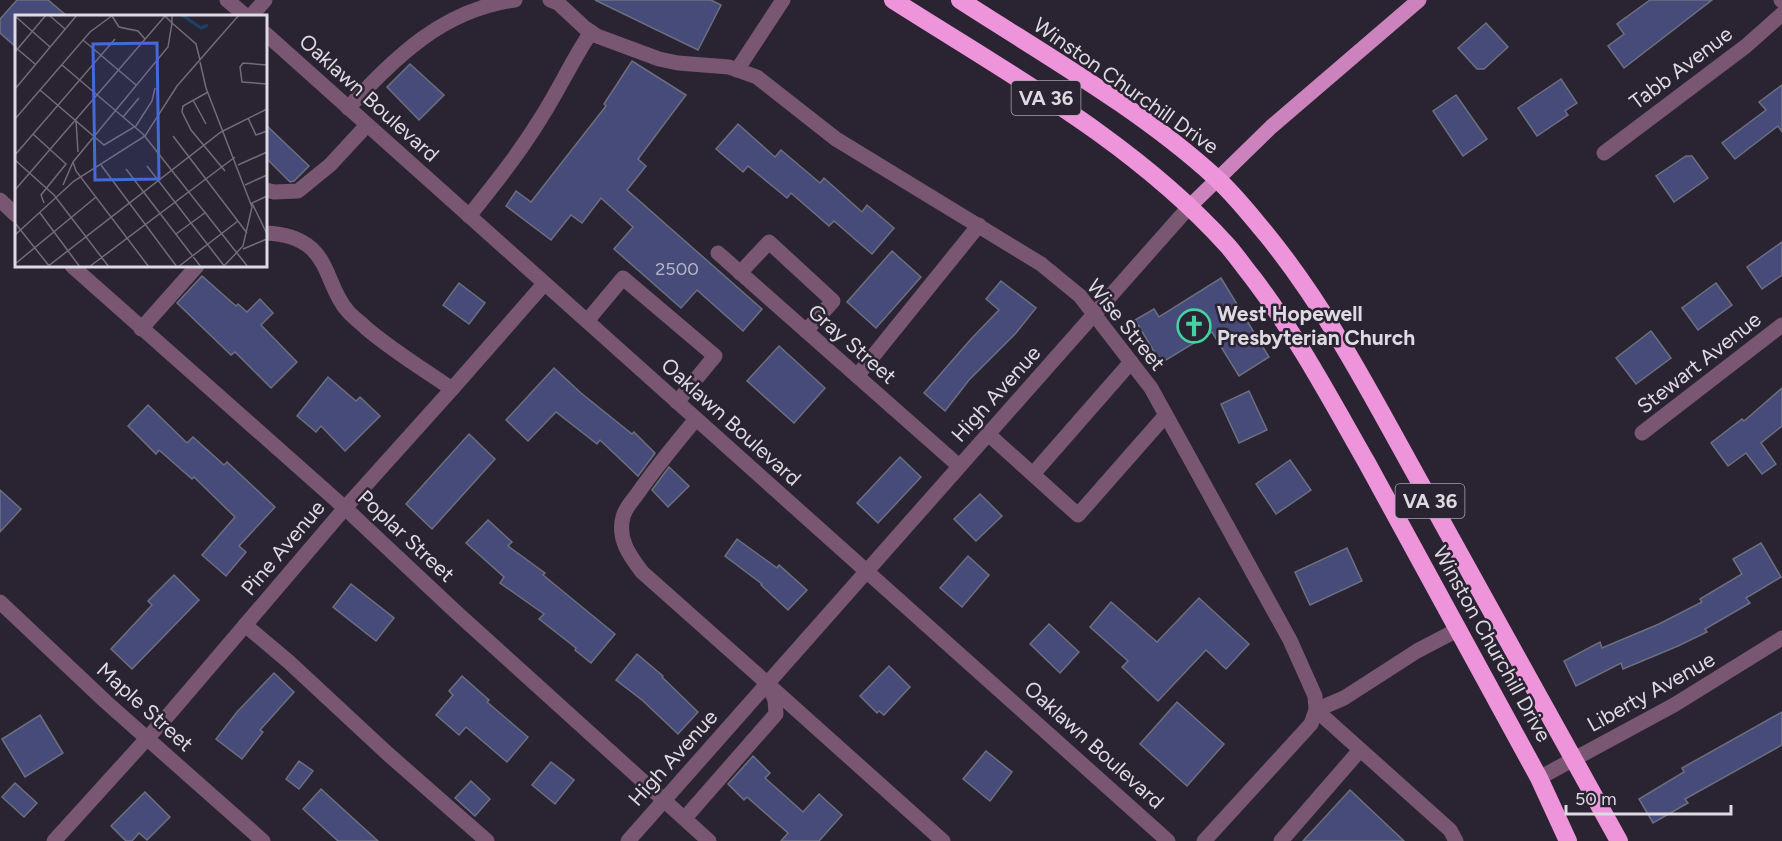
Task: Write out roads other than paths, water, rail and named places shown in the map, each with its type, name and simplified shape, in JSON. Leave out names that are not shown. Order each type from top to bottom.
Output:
[{"type":"highway","name":"Winston Churchill Drive","points":[[893,0],[1098,131],[1144,167],[1228,246],[1299,343],[1337,408],[1459,628],[1539,778],[1568,841]]},
{"type":"highway","name":"Winston Churchill Drive","points":[[960,0],[1096,87],[1171,141],[1217,178],[1248,211],[1288,261],[1322,311],[1619,841]]},
{"type":"main road","name":"High Avenue","points":[[1189,207],[1271,127],[1419,0]]},
{"type":"street","points":[[227,0],[245,15]]},
{"type":"street","points":[[252,15],[265,0]]},
{"type":"street","points":[[348,108],[407,48],[447,23],[476,10],[515,0]]},
{"type":"street","points":[[550,0],[558,3],[591,32],[659,59],[737,70],[783,0]]},
{"type":"street","name":"Tabb Avenue","points":[[1604,153],[1746,45],[1782,14]]},
{"type":"street","points":[[468,216],[512,161],[538,123],[591,32]]},
{"type":"street","name":"Oaklawn Boulevard","points":[[268,40],[367,124],[1168,841]]},
{"type":"street","name":"Wise Street","points":[[737,70],[765,82],[836,139],[1041,264],[1080,296],[1151,388],[1290,640],[1315,696],[1316,710]]},
{"type":"street","points":[[267,190],[298,191],[330,165],[367,124]]},
{"type":"street","points":[[0,200],[15,214]]},
{"type":"street","name":"High Avenue","points":[[628,841],[1189,207]]},
{"type":"street","points":[[857,376],[978,225]]},
{"type":"street","points":[[267,233],[285,235],[313,250],[323,264],[335,293],[347,311],[380,339],[452,389]]},
{"type":"street","points":[[740,273],[769,242],[833,301],[806,331]]},
{"type":"street","name":"Gray Street","points":[[718,253],[959,466]]},
{"type":"street","name":"Poplar Street","points":[[73,267],[345,507],[457,613],[709,841]]},
{"type":"street","points":[[141,329],[196,267]]},
{"type":"street","points":[[586,321],[623,278],[715,356],[677,402]]},
{"type":"street","name":"Pine Avenue","points":[[54,841],[147,738],[345,507],[544,284]]},
{"type":"street","name":"Stewart Avenue","points":[[1642,434],[1782,325]]},
{"type":"street","points":[[1033,474],[1131,362]]},
{"type":"street","points":[[988,434],[1078,515],[1165,416]]},
{"type":"street","points":[[696,419],[654,470],[626,509],[623,517],[622,537],[628,553],[642,572],[943,841]]},
{"type":"street","name":"Maple Street","points":[[0,602],[263,841]]},
{"type":"street","points":[[245,625],[487,841]]},
{"type":"street","points":[[1204,841],[1311,723],[1316,710],[1344,698],[1416,651],[1459,628]]},
{"type":"street","name":"Liberty Avenue","points":[[1539,778],[1674,705],[1782,638]]},
{"type":"street","points":[[685,818],[776,714],[775,700],[768,684]]},
{"type":"street","points":[[1316,710],[1450,830],[1456,841]]},
{"type":"street","points":[[1281,841],[1360,750]]},
{"type":"place","name":"West Hopewell Presbyterian Church","points":[[1194,326]]}]
